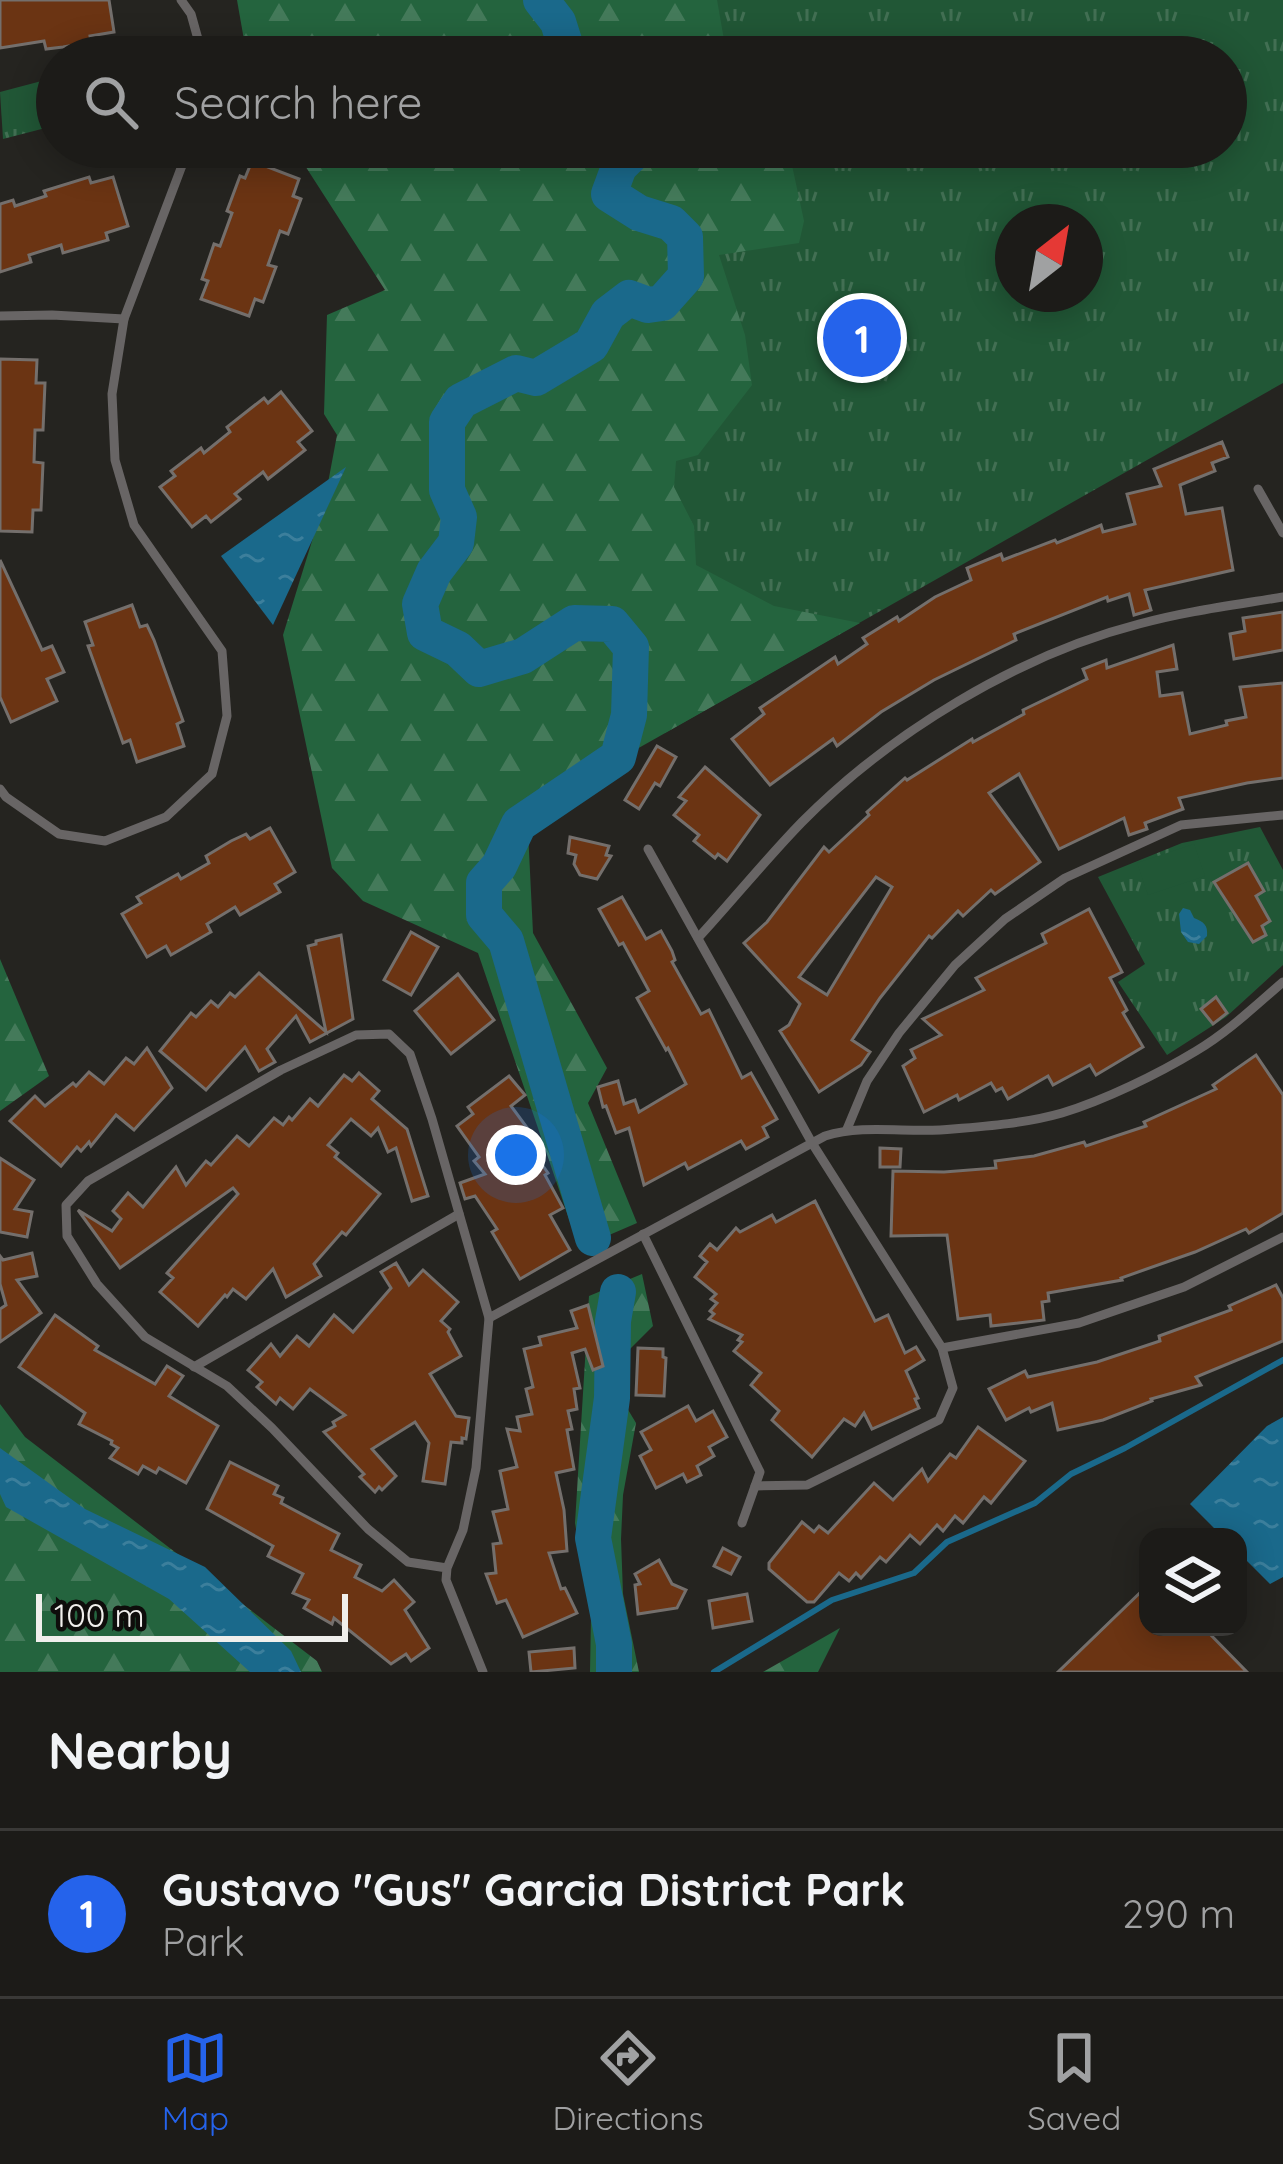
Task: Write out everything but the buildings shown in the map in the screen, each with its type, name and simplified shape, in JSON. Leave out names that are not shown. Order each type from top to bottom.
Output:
[{"type":"lane","points":[[181,0],[197,36]]},
{"type":"lane","points":[[0,789],[59,834],[105,841],[166,817],[212,774],[227,716],[222,651],[134,525],[115,460],[112,394],[124,320],[181,168]]},
{"type":"lane","points":[[0,316],[124,320]]},
{"type":"lane","points":[[1258,489],[1283,533]]},
{"type":"lane","points":[[698,938],[804,820],[878,756],[962,697],[1043,657],[1137,624],[1283,596]]},
{"type":"lane","points":[[847,1129],[867,1081],[899,1033],[956,964],[1006,920],[1065,878],[1181,825],[1283,815]]},
{"type":"lane","points":[[648,849],[812,1143],[942,1348],[953,1388],[940,1420],[807,1485],[755,1486]]},
{"type":"lane","points":[[489,1318],[812,1143],[847,1129],[932,1132],[1015,1124],[1065,1112],[1197,1051],[1283,982]]},
{"type":"lane","points":[[447,1568],[408,1562],[368,1529],[227,1386],[145,1337],[98,1284],[67,1235],[66,1205],[88,1181],[281,1070],[356,1035],[389,1034],[410,1054],[489,1318],[476,1468],[464,1530],[446,1580],[483,1672]]},
{"type":"lane","points":[[194,1366],[460,1214]]},
{"type":"lane","points":[[643,1234],[760,1472],[742,1523]]},
{"type":"lane","points":[[942,1348],[1079,1323],[1184,1287],[1283,1237]]},
{"type":"green space","points":[[237,0],[717,0],[723,36],[243,36]]},
{"type":"green space","points":[[248,0],[1283,0],[1283,383],[665,733],[343,168],[1247,168],[1247,36],[268,36]]},
{"type":"green space","points":[[36,82],[36,130],[3,139],[0,92]]},
{"type":"green space","points":[[307,168],[793,168],[804,221],[799,243],[719,255],[745,335],[752,385],[698,455],[676,461],[674,487],[694,526],[696,565],[774,606],[860,623],[527,811],[533,933],[607,1068],[588,1103],[637,1223],[579,1248],[478,953],[363,901],[332,868],[283,635],[325,499],[337,435],[324,414],[327,315],[385,290]]},
{"type":"green space","points":[[1260,827],[1283,870],[1283,965],[1226,1017],[1167,1055],[1118,982],[1145,964],[1098,877],[1182,843]]},
{"type":"green space","points":[[1194,844],[1205,876],[1148,895],[1137,863]]},
{"type":"green space","points":[[0,959],[49,1076],[0,1111]]},
{"type":"green space","points":[[642,1274],[653,1326],[629,1350],[627,1408],[636,1423],[623,1495],[621,1539],[623,1594],[639,1672],[590,1672],[591,1618],[575,1523],[589,1296]]},
{"type":"green space","points":[[0,1404],[25,1437],[317,1661],[322,1672],[0,1672]]},
{"type":"green space","points":[[840,1628],[818,1672],[763,1672]]},
{"type":"water","points":[[346,467],[273,625],[221,556]]},
{"type":"water","points":[[1183,908],[1206,927],[1207,936],[1199,944],[1188,942],[1181,932]]},
{"type":"water","points":[[1283,1417],[1283,1577],[1270,1584],[1247,1561],[1247,1528],[1214,1528],[1190,1504],[1267,1426]]},
{"type":"water","points":[[0,1448],[85,1509],[205,1567],[291,1651],[301,1672],[250,1672],[169,1599],[6,1507],[0,1494]]},
{"type":"waterway","points":[[541,0],[562,36]]},
{"type":"waterway","points":[[593,1238],[506,941],[484,915],[484,883],[499,866],[519,824],[618,757],[629,715],[631,647],[612,624],[574,623],[523,656],[479,669],[458,649],[425,633],[420,604],[434,572],[456,543],[459,517],[447,490],[447,422],[461,401],[516,373],[536,378],[591,345],[608,314],[629,298],[648,305],[662,303],[686,276],[685,237],[671,223],[639,213],[609,194],[619,168]]},
{"type":"waterway","points":[[614,1672],[614,1644],[593,1538],[612,1398],[618,1292]]},
{"type":"waterway","points":[[714,1672],[832,1600],[914,1573],[947,1542],[1035,1503],[1071,1474],[1283,1360]]},
{"type":"place","name":"Gustavo \"Gus\" Garcia District Park","points":[[862,338]]}]
